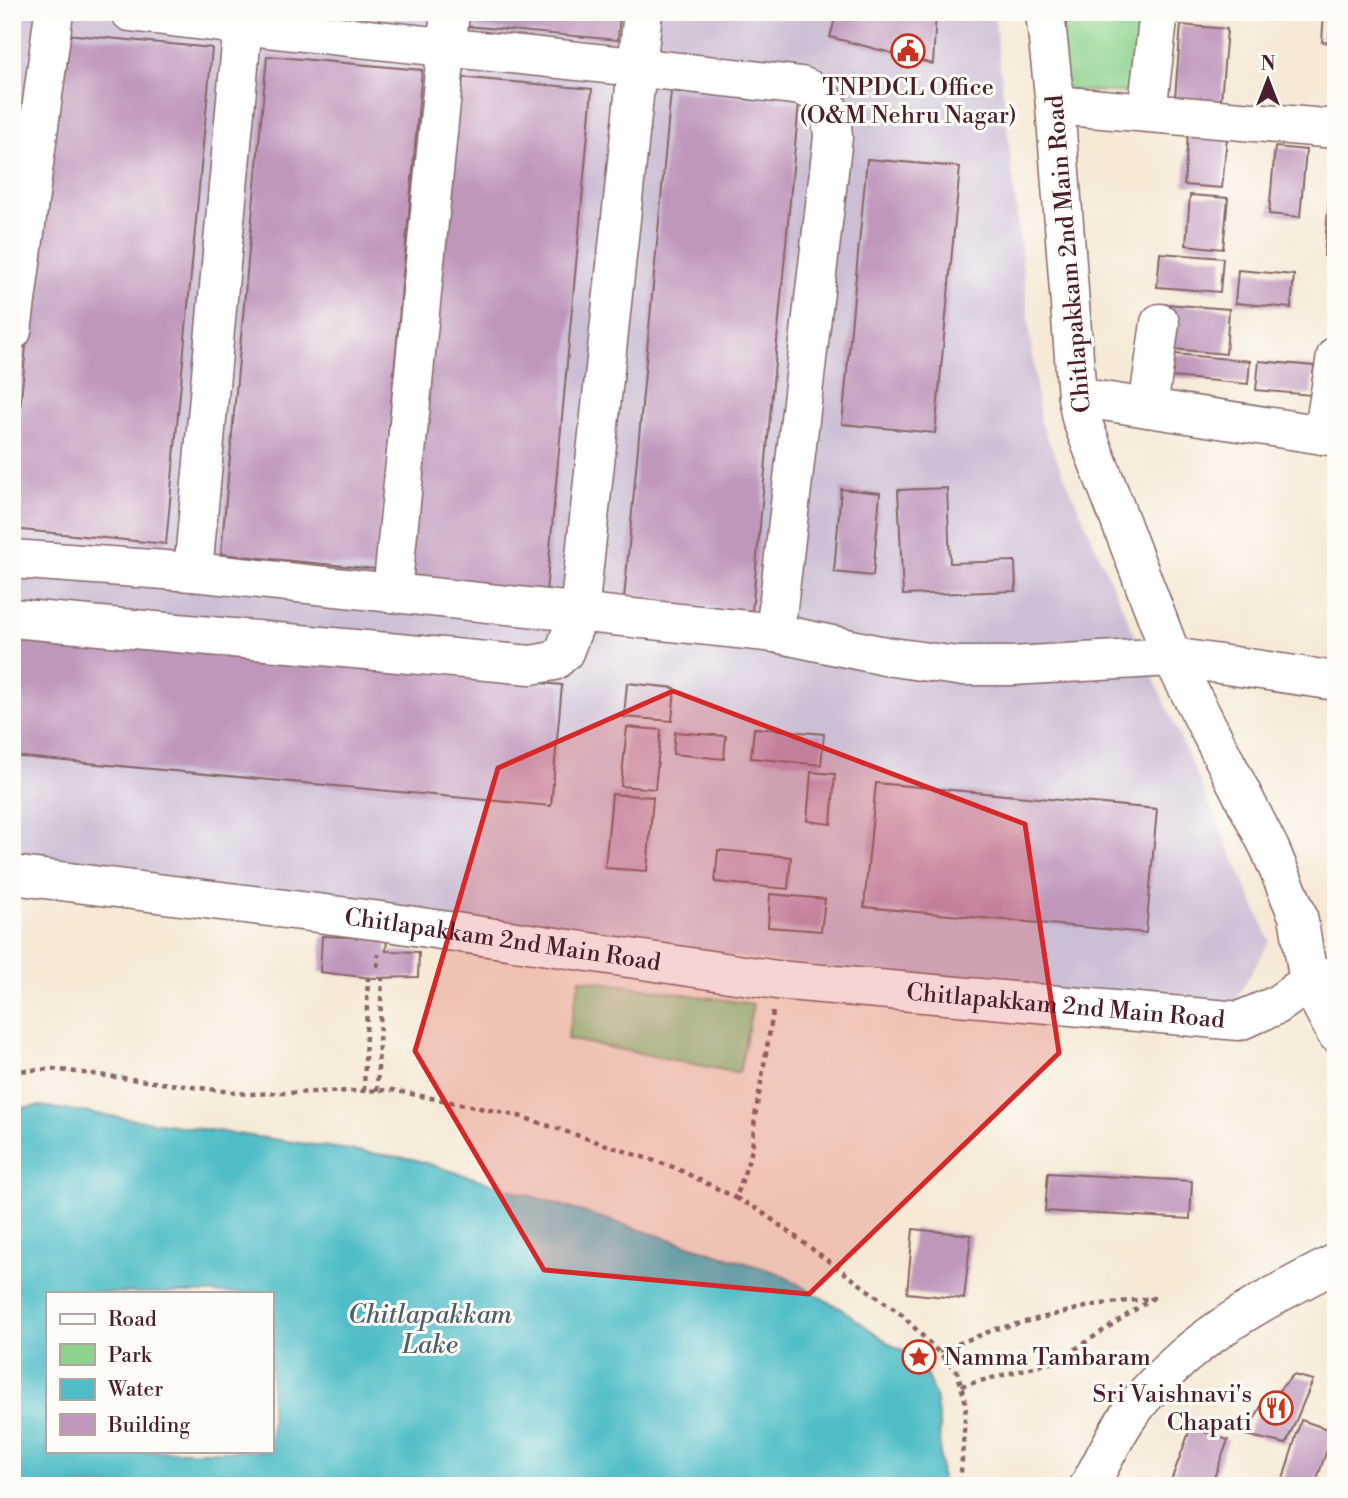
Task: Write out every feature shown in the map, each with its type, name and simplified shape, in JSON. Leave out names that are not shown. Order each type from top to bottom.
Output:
[{"type":"street","points":[[12,331],[54,12]]},
{"type":"street","points":[[130,12],[448,30],[637,66],[801,86],[817,92],[827,105],[833,137],[775,633]]},
{"type":"street","points":[[12,618],[531,665],[554,660],[564,652],[579,613],[643,12]]},
{"type":"street","name":"Chitlapakkam 2nd Main Road","points":[[12,875],[382,921],[777,980],[1239,1021],[1277,1005],[1322,979],[1270,849],[1172,657],[1081,418],[1077,397],[1055,105],[1045,12]]},
{"type":"street","points":[[1147,112],[1158,12]]},
{"type":"street","points":[[193,572],[243,19]]},
{"type":"street","points":[[391,593],[448,30]]},
{"type":"street","points":[[1055,105],[1336,129]]},
{"type":"street","points":[[1148,408],[1160,323]]},
{"type":"street","points":[[1077,397],[1330,436],[1336,356]]},
{"type":"street","points":[[12,559],[193,572],[775,633],[885,656],[957,666],[1012,666],[1172,657],[1336,681]]},
{"type":"street","points":[[1322,979],[1336,1033]]},
{"type":"street","points":[[1089,1486],[1129,1416],[1183,1355],[1266,1299],[1336,1263]]},
{"type":"path","points":[[364,1091],[368,977]]},
{"type":"path","points":[[377,1091],[382,978]]},
{"type":"path","points":[[736,1198],[752,1150],[777,980]]},
{"type":"path","points":[[12,1071],[53,1069],[247,1094],[391,1090],[519,1116],[676,1168],[759,1210],[902,1315],[957,1371],[966,1404],[960,1486]]},
{"type":"path","points":[[939,1351],[996,1329],[1094,1305],[1153,1298],[1057,1361],[961,1386]]},
{"type":"highlighted area","points":[[673,691],[1025,824],[1059,1053],[809,1294],[544,1270],[415,1051],[498,768]]},
{"type":"shaded area","points":[[12,12],[994,12],[1040,421],[1270,941],[1234,1002],[1239,1021],[12,864]]},
{"type":"green space","points":[[1055,12],[1146,12],[1135,93],[1062,90]]},
{"type":"green space","points":[[580,979],[753,1004],[739,1073],[567,1039]]},
{"type":"water","name":"Chitlapakkam Lake","points":[[40,1106],[413,1159],[778,1273],[843,1310],[893,1346],[919,1357],[935,1396],[939,1422],[941,1486],[12,1486],[12,1109]]},
{"type":"building","points":[[468,12],[620,12],[618,40],[466,26]]},
{"type":"building","name":"TNPDCL Office (O&M Nehru Nagar)","points":[[837,12],[936,12],[933,64],[830,37]]},
{"type":"building","points":[[1324,12],[1336,12],[1336,43],[1322,42]]},
{"type":"building","points":[[1181,25],[1227,29],[1221,101],[1175,97]]},
{"type":"building","points":[[55,33],[212,48],[166,544],[12,529],[12,497]]},
{"type":"building","points":[[267,56],[422,70],[376,569],[221,554]]},
{"type":"building","points":[[446,76],[592,89],[546,593],[399,579]]},
{"type":"building","points":[[671,91],[799,103],[752,611],[624,599]]},
{"type":"building","points":[[1188,134],[1227,137],[1222,188],[1184,185]]},
{"type":"building","points":[[1275,147],[1306,150],[1300,217],[1269,214]]},
{"type":"building","points":[[1333,152],[1336,152],[1336,257],[1324,256]]},
{"type":"building","points":[[867,159],[960,167],[935,433],[842,424]]},
{"type":"building","points":[[1190,195],[1228,198],[1223,249],[1186,245]]},
{"type":"building","points":[[1160,253],[1223,258],[1220,292],[1157,287]]},
{"type":"building","points":[[1238,270],[1294,275],[1291,308],[1235,303]]},
{"type":"building","points":[[1166,304],[1229,309],[1226,354],[1162,348]]},
{"type":"building","points":[[1163,353],[1250,361],[1248,384],[1161,376]]},
{"type":"building","points":[[1259,361],[1314,366],[1311,395],[1256,390]]},
{"type":"building","points":[[947,488],[950,563],[1015,561],[1016,591],[903,595],[898,490]]},
{"type":"building","points":[[841,489],[880,493],[873,576],[834,572]]},
{"type":"building","points":[[12,635],[562,685],[551,806],[12,756]]},
{"type":"building","points":[[627,683],[675,688],[672,721],[624,717]]},
{"type":"building","points":[[627,727],[661,730],[655,789],[621,786]]},
{"type":"building","points":[[754,728],[824,734],[821,765],[751,758]]},
{"type":"building","points":[[675,732],[726,736],[724,759],[673,754]]},
{"type":"building","points":[[811,772],[835,774],[831,824],[807,821]]},
{"type":"building","points":[[876,783],[1157,809],[1146,933],[864,907]]},
{"type":"building","points":[[612,794],[653,797],[647,871],[605,868]]},
{"type":"building","points":[[718,850],[791,857],[788,889],[715,882]]},
{"type":"building","points":[[770,894],[825,899],[821,931],[768,927]]},
{"type":"building","points":[[322,936],[387,939],[386,951],[419,952],[418,977],[372,978],[320,972]]},
{"type":"building","points":[[1048,1173],[1192,1181],[1190,1219],[1045,1211]]},
{"type":"building","points":[[913,1229],[971,1235],[964,1299],[907,1293]]},
{"type":"building","points":[[1293,1375],[1313,1380],[1286,1444],[1246,1435],[1261,1406],[1269,1411],[1279,1390]]},
{"type":"building","points":[[1301,1420],[1333,1431],[1315,1486],[1281,1486]]},
{"type":"building","points":[[1191,1427],[1228,1440],[1211,1486],[1169,1486]]},
{"type":"place","name":"TNPDCL Office (O&M Nehru Nagar)","points":[[908,51]]},
{"type":"place","name":"Namma Tambaram","points":[[919,1357]]},
{"type":"place","name":"Sri Vaishnavi's Chapati","points":[[1276,1408]]}]
